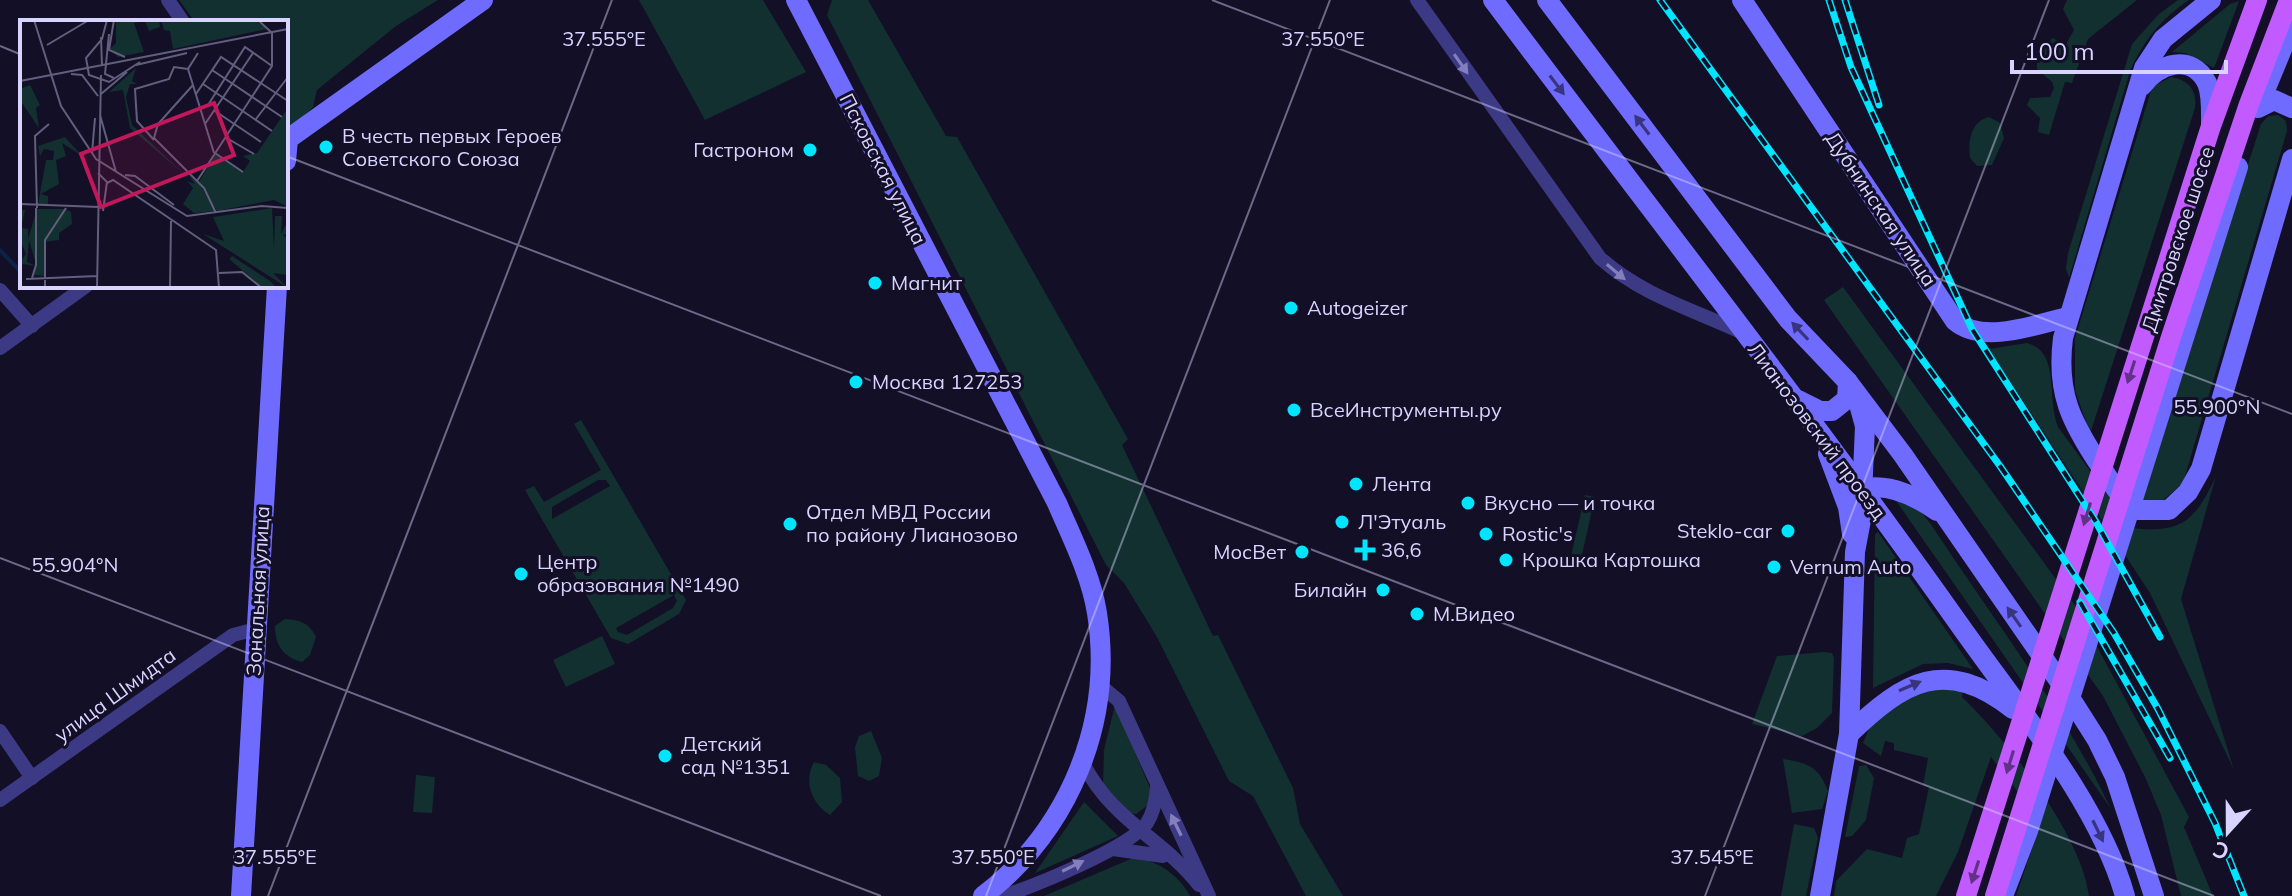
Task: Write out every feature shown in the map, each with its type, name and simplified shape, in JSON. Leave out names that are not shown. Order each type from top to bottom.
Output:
[{"type":"main road","name":"Дмитровское шоссе","points":[[1966,896],[2211,126],[2257,0]]},
{"type":"main road","name":"Дмитровское шоссе","points":[[1995,896],[2023,825],[2249,104],[2289,0]]},
{"type":"street","points":[[168,0],[182,20]]},
{"type":"street","points":[[288,139],[483,0]]},
{"type":"street","name":"Псковская улица","points":[[796,0],[1057,503],[1080,557],[1097,613],[1100,685],[1084,765],[1046,829],[1024,856],[983,896]]},
{"type":"street","points":[[1417,0],[1600,258],[1623,279],[1662,301],[1744,334]]},
{"type":"street","name":"Лианозовский проезд","points":[[1493,0],[1863,488],[2026,719],[2089,813],[2118,886]]},
{"type":"street","points":[[1547,0],[1788,319],[1850,386],[2072,701],[2115,777],[2154,896]]},
{"type":"street","name":"Дубнинская улица","points":[[1742,0],[1955,321],[1962,327],[1993,332],[2068,317]]},
{"type":"street","name":"Дмитровское шоссе","points":[[2211,0],[2163,39],[2144,68],[2068,317],[2061,373],[2074,426],[2128,505],[2150,512],[2169,510],[2188,492],[2201,469],[2292,159]]},
{"type":"street","points":[[2143,444],[2258,108],[2292,25]]},
{"type":"street","name":"Дмитровское шоссе","points":[[2133,99],[2151,74],[2161,66],[2185,67],[2203,78],[2209,87],[2211,126]]},
{"type":"street","points":[[2258,108],[2274,100],[2292,108]]},
{"type":"street","points":[[0,348],[83,288]]},
{"type":"street","name":"Зональная улица","points":[[241,896],[277,288]]},
{"type":"street","points":[[0,290],[32,326]]},
{"type":"street","points":[[1788,393],[1807,406],[1832,411],[1847,399],[1850,386]]},
{"type":"street","points":[[1820,896],[1849,734],[1855,552],[1863,488],[1865,426],[1850,386]]},
{"type":"street","points":[[1820,435],[1848,507],[1855,552]]},
{"type":"street","points":[[1848,507],[1855,491],[1875,487],[1909,495],[1944,516]]},
{"type":"street","name":"улица Шмидта","points":[[0,800],[233,635],[256,629]]},
{"type":"street","points":[[1849,734],[1895,692],[1926,680],[1952,679],[1974,685],[2026,719]]},
{"type":"street","points":[[1100,685],[1119,701],[1209,896]]},
{"type":"street","points":[[0,731],[32,778]]},
{"type":"street","points":[[1084,765],[1096,788],[1209,896]]},
{"type":"street","points":[[2115,777],[2120,832],[2118,886],[2125,896]]},
{"type":"street","points":[[1004,896],[1112,849],[1139,832],[1155,808],[1157,787]]},
{"type":"street","points":[[2003,896],[2023,825]]},
{"type":"street","points":[[1112,849],[1150,852],[1176,862]]},
{"type":"street","points":[[2118,886],[2124,868],[2132,864],[2147,871]]},
{"type":"green space","points":[[179,0],[438,0],[396,26],[317,90],[313,107],[290,131],[288,20],[194,20]]},
{"type":"green space","points":[[639,0],[763,0],[806,72],[705,120]]},
{"type":"green space","points":[[832,0],[868,0],[946,136],[957,137],[1128,439],[1122,445],[1213,636],[1218,635],[1293,788],[1300,824],[1343,896],[1306,896],[1253,796],[1229,781],[1157,637],[1124,583],[1106,565],[827,15]]},
{"type":"green space","points":[[2067,0],[2137,0],[2088,39],[2072,83],[2065,82],[2049,135],[2038,132],[2040,118],[2027,105],[2030,98],[2050,97],[2054,88],[2052,82],[2037,69],[2037,61],[2052,38],[2066,44],[2074,30],[2063,9]]},
{"type":"green space","points":[[2178,0],[2189,0],[2154,31],[2130,71],[2069,278],[2066,269],[2068,253],[2132,44],[2159,14]]},
{"type":"green space","points":[[2239,1],[2214,68],[2185,53],[2172,52],[2230,4]]},
{"type":"green space","points":[[2171,77],[2190,87],[2195,96],[2195,108],[2090,434],[2075,390],[2075,338],[2150,94],[2154,86]]},
{"type":"green space","points":[[2278,115],[2286,121],[2287,131],[2183,483],[2162,501],[2140,502],[2261,124],[2268,116]]},
{"type":"green space","points":[[1989,117],[2000,123],[2004,138],[1992,165],[1977,166],[1970,158],[1970,139],[1978,123]]},
{"type":"green space","points":[[1843,287],[2074,604],[2189,817],[2184,827],[2213,896],[2181,896],[2161,815],[2103,696],[1824,300]]},
{"type":"green space","points":[[2027,343],[2038,348],[2049,366],[2058,427],[2132,528],[2164,528],[2186,520],[2202,503],[2216,476],[2181,599],[2234,770],[2150,593],[1989,349]]},
{"type":"green space","points":[[581,420],[686,600],[679,614],[628,644],[611,638],[525,490],[534,486],[544,502],[601,470],[574,424]],"holes":[[[598,480],[606,480],[610,486],[552,519],[552,507]],[[674,595],[677,601],[673,608],[627,635],[618,632],[616,628]]]},
{"type":"green space","points":[[1585,495],[1595,497],[1581,559],[1575,562],[1571,556]]},
{"type":"green space","points":[[1892,495],[1921,512],[1930,523],[2049,698],[2111,809]]},
{"type":"green space","points":[[1878,532],[1973,669],[1948,663],[1923,664],[1873,688],[1875,534]]},
{"type":"green space","points":[[285,619],[304,623],[316,637],[310,655],[302,662],[285,653],[277,639],[275,626]]},
{"type":"green space","points":[[602,636],[615,664],[566,687],[553,660]]},
{"type":"green space","points":[[1832,653],[1834,658],[1832,713],[1817,728],[1802,736],[1752,724],[1777,656]]},
{"type":"green space","points":[[1920,687],[1963,691],[1962,697],[2020,763],[2057,817],[2083,871],[2089,896],[2016,896],[2041,822],[1991,757],[1958,852],[1936,896],[1834,896],[1836,881],[1867,849],[1902,858],[1907,838],[1919,834],[1929,787],[1923,785],[1928,758],[1894,750],[1894,743],[1885,741],[1881,756],[1863,743],[1871,724]]},
{"type":"green space","points":[[1115,705],[1152,793],[1148,805],[1136,814],[1128,813],[1103,784],[1104,750]]},
{"type":"green space","points":[[871,731],[882,758],[879,776],[869,781],[858,776],[855,747],[859,736]]},
{"type":"green space","points":[[1783,759],[1806,764],[1820,776],[1828,791],[1822,809],[1792,813]]},
{"type":"green space","points":[[814,762],[826,765],[840,778],[842,802],[830,815],[818,805],[811,792],[809,777]]},
{"type":"green space","points":[[1866,765],[1874,778],[1866,820],[1852,836],[1845,837],[1859,766]]},
{"type":"green space","points":[[416,775],[435,777],[432,813],[413,812]]},
{"type":"green space","points":[[1084,802],[1118,836],[1035,873]]},
{"type":"green space","points":[[1794,824],[1814,828],[1818,838],[1806,896],[1781,896]]},
{"type":"green space","points":[[1133,858],[1150,861],[1166,870],[1180,881],[1190,896],[1044,896]]},
{"type":"waterway","points":[[0,250],[20,271]]},
{"type":"railway","points":[[1660,0],[2000,466],[2114,633],[2158,709],[2215,823],[2244,896]]},
{"type":"railway","points":[[1829,0],[1851,67],[1972,329],[2096,522],[2160,637]]},
{"type":"railway","points":[[1845,0],[1879,105]]},
{"type":"railway","points":[[2080,602],[2170,758]]},
{"type":"place","name":"В честь первых Героев Советского Союза","points":[[326,147]]},
{"type":"place","name":"Гастроном","points":[[810,150]]},
{"type":"place","name":"Магнит","points":[[875,283]]},
{"type":"place","name":"Autogeizer","points":[[1291,308]]},
{"type":"place","name":"Москва 127253","points":[[856,382]]},
{"type":"place","name":"ВсеИнструменты.ру","points":[[1294,410]]},
{"type":"place","name":"Лента","points":[[1356,484]]},
{"type":"place","name":"Вкусно — и точка","points":[[1468,503]]},
{"type":"place","name":"Л'Этуаль","points":[[1342,522]]},
{"type":"place","name":"Отдел МВД России по району Лианозово","points":[[790,524]]},
{"type":"place","name":"Steklo-car","points":[[1788,531]]},
{"type":"place","name":"Rostic's","points":[[1486,534]]},
{"type":"place","name":"36,6","points":[[1365,550]]},
{"type":"place","name":"МосВет","points":[[1302,552]]},
{"type":"place","name":"Крошка Картошка","points":[[1506,560]]},
{"type":"place","name":"Vernum Аuto","points":[[1774,567]]},
{"type":"place","name":"Центр образования №1490","points":[[521,574]]},
{"type":"place","name":"Билайн","points":[[1383,590]]},
{"type":"place","name":"М.Видео","points":[[1417,614]]},
{"type":"place","name":"Детский сад №1351","points":[[665,756]]}]
